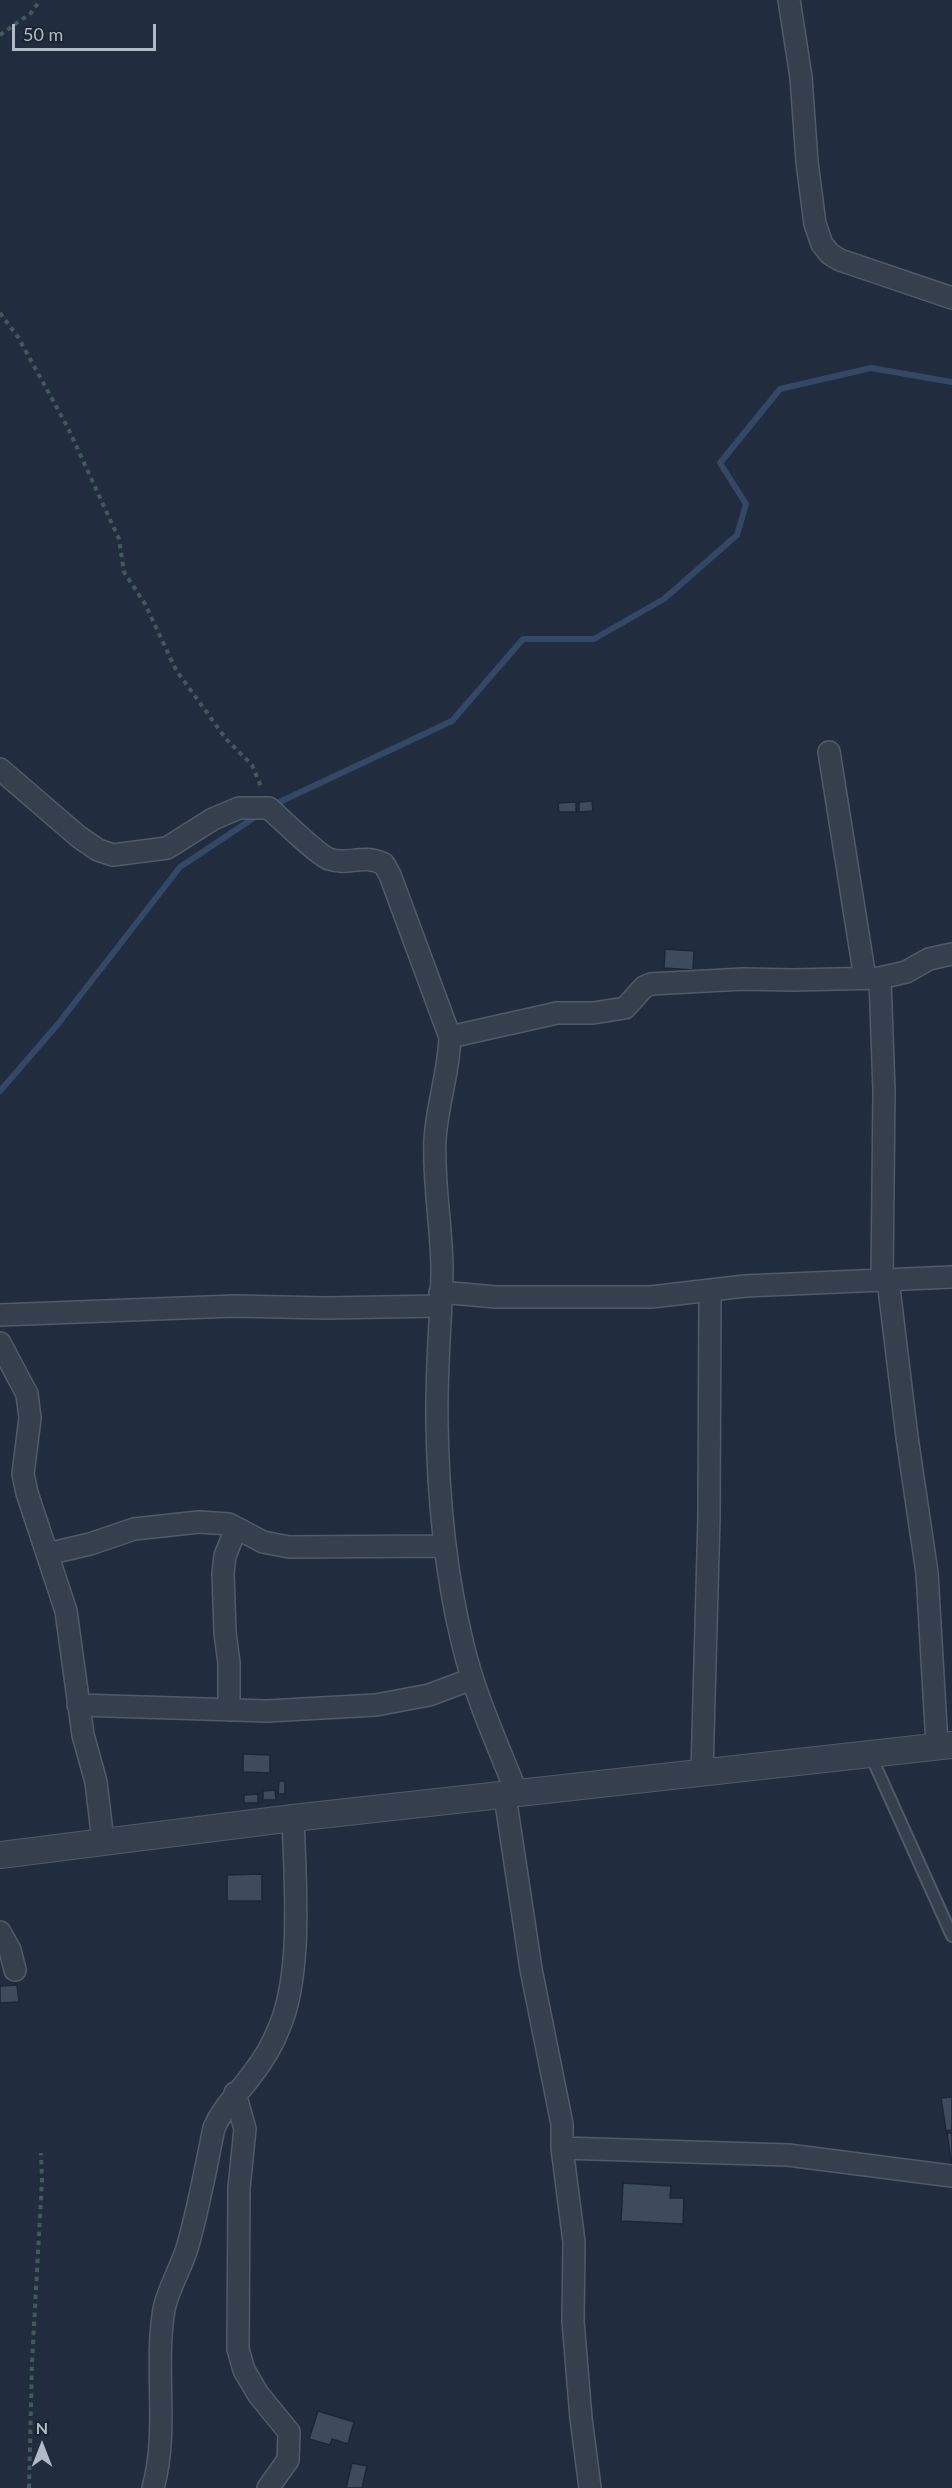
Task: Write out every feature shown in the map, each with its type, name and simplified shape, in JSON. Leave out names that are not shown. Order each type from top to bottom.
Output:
[{"type":"street","points":[[789,0],[801,77],[807,162],[815,224],[822,244],[830,254],[840,260],[952,298]]},
{"type":"street","points":[[0,1855],[293,1818],[944,1745],[927,1573],[885,1280],[884,1091],[873,978],[829,752]]},
{"type":"street","points":[[0,769],[79,837],[98,850],[113,855],[167,848],[213,819],[239,808],[269,808],[328,859],[346,862],[367,858],[384,864],[450,1037],[450,1053],[438,1106],[435,1142],[442,1270],[436,1419],[439,1495],[445,1546],[462,1644],[511,1795],[531,1969],[562,2124],[562,2148],[574,2242],[573,2321],[581,2418],[590,2488]]},
{"type":"street","points":[[450,1037],[557,1013],[593,1013],[625,1008],[644,987],[651,984],[743,979],[873,978],[906,972],[929,959],[952,954]]},
{"type":"street","points":[[0,1315],[234,1306],[326,1308],[496,1297],[651,1297],[745,1286],[952,1277]]},
{"type":"street","points":[[702,1772],[709,1516],[710,1291]]},
{"type":"street","points":[[0,1343],[27,1394],[30,1418],[23,1474],[66,1611],[78,1706],[83,1735],[96,1782],[104,1841]]},
{"type":"street","points":[[47,1554],[90,1544],[134,1529],[172,1523],[229,1524],[263,1542],[289,1547],[445,1546]]},
{"type":"street","points":[[229,1710],[229,1663],[225,1633],[223,1573],[225,1556],[236,1528]]},
{"type":"street","points":[[78,1706],[267,1711],[376,1704],[429,1695],[472,1679]]},
{"type":"street","points":[[153,2488],[159,2464],[161,2343],[165,2308],[172,2280],[187,2248],[214,2128],[219,2115],[251,2076],[279,2028],[291,1989],[296,1905],[293,1818]]},
{"type":"street","points":[[0,1932],[10,1950],[15,1970]]},
{"type":"street","points":[[236,2093],[245,2129],[239,2188],[238,2349],[244,2370],[258,2394],[289,2433],[288,2460],[268,2488]]},
{"type":"street","points":[[562,2148],[788,2155],[952,2176]]},
{"type":"lane","points":[[870,1754],[952,1936]]},
{"type":"path","points":[[0,35],[31,14],[40,0]]},
{"type":"path","points":[[0,313],[18,337],[79,449],[119,539],[124,572],[145,604],[176,670],[226,739],[252,765],[269,808]]},
{"type":"path","points":[[29,2488],[32,2362],[42,2180],[41,2153]]},
{"type":"building","points":[[592,801],[593,811],[579,812],[579,802]]},
{"type":"building","points":[[576,802],[576,812],[559,812],[558,803]]},
{"type":"building","points":[[665,949],[694,951],[693,970],[664,968]]},
{"type":"building","points":[[243,1754],[270,1755],[270,1773],[243,1772]]},
{"type":"building","points":[[279,1781],[285,1781],[285,1794],[278,1794]]},
{"type":"building","points":[[275,1790],[276,1800],[263,1800],[263,1791]]},
{"type":"building","points":[[258,1794],[258,1803],[244,1803],[244,1795]]},
{"type":"building","points":[[262,1874],[262,1901],[227,1901],[227,1875]]},
{"type":"building","points":[[17,1985],[19,2002],[0,2003],[0,1986]]},
{"type":"building","points":[[952,2097],[952,2130],[946,2131],[941,2098]]},
{"type":"building","points":[[947,2133],[952,2133],[952,2169]]},
{"type":"building","points":[[623,2183],[671,2186],[670,2198],[684,2198],[683,2224],[621,2221]]},
{"type":"building","points":[[318,2411],[354,2422],[348,2444],[332,2439],[330,2445],[309,2439]]},
{"type":"building","points":[[352,2463],[367,2466],[362,2488],[346,2488]]},
{"type":"waterway","points":[[271,806],[452,721],[523,639],[594,639],[664,599],[737,535],[746,504],[720,463],[780,389],[871,368],[952,382]]},
{"type":"waterway","points":[[0,1091],[58,1024],[180,867],[258,815]]}]
